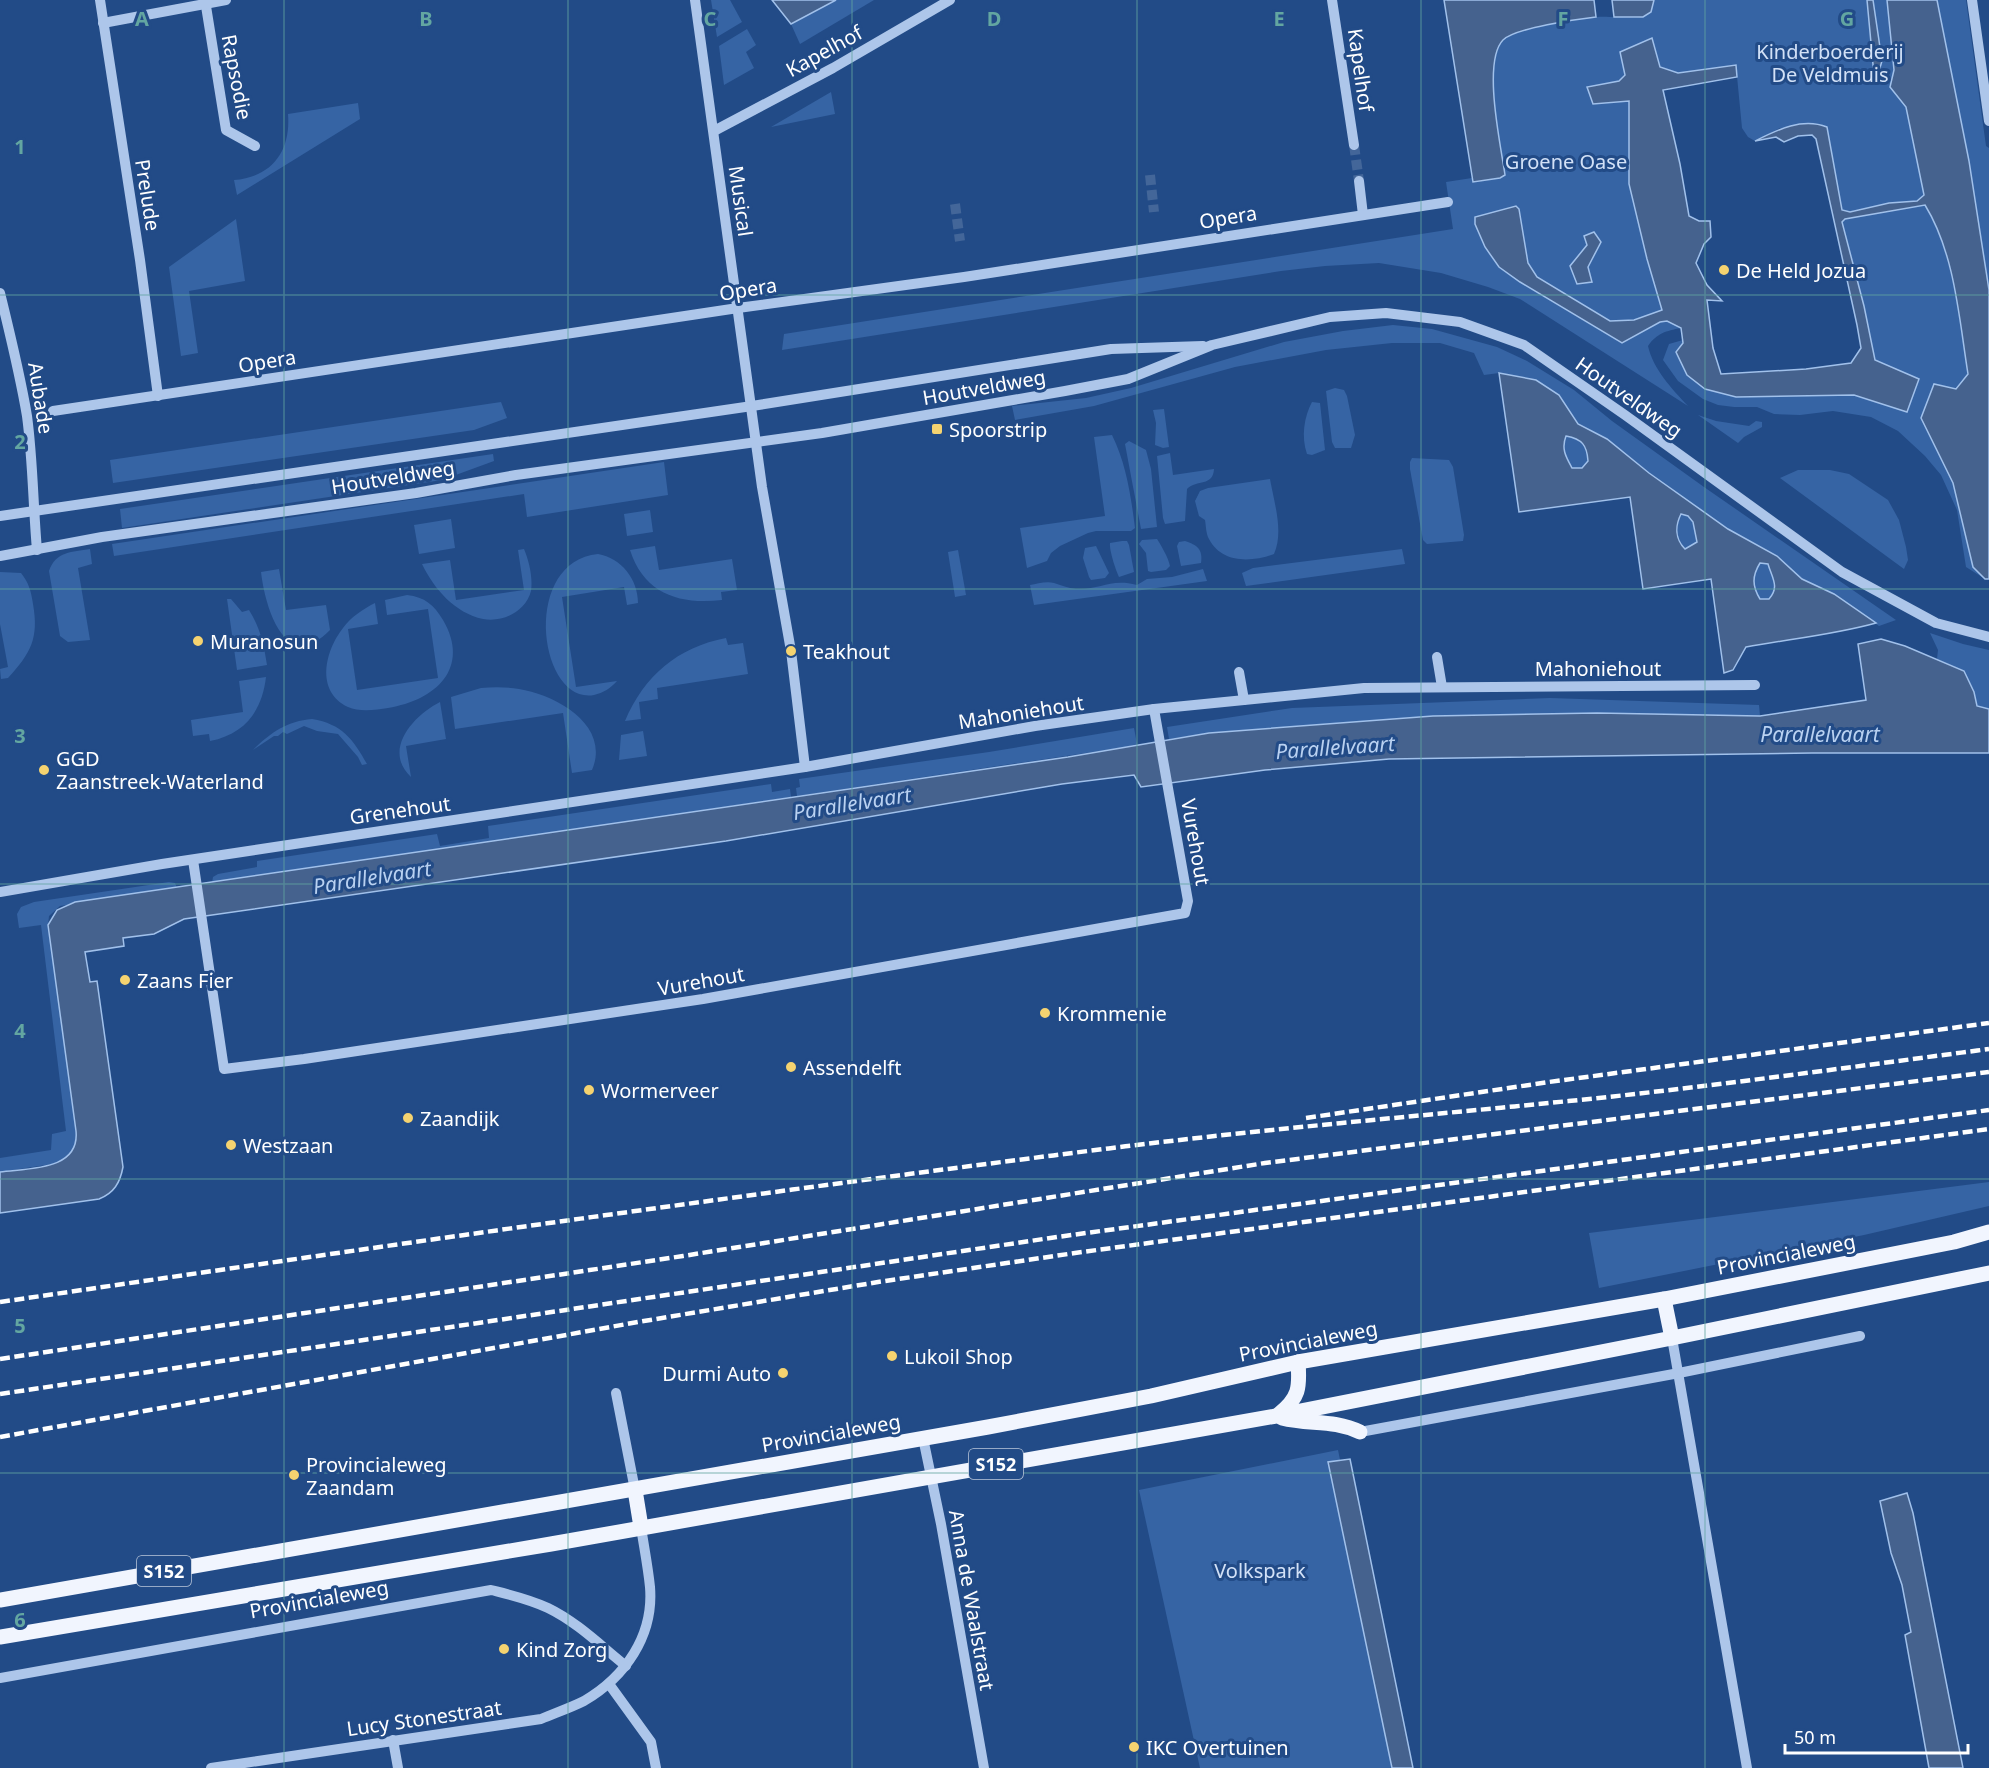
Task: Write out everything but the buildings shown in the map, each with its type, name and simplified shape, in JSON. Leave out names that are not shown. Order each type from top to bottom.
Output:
[{"type":"main road","name":"Provincialeweg","points":[[0,1600],[635,1490],[1151,1396],[1298,1362],[1664,1299],[1954,1242],[1989,1232]]},
{"type":"main road","name":"Provincialeweg","points":[[0,1637],[1276,1416],[1989,1273]]},
{"type":"main road","points":[[1664,1299],[1672,1338]]},
{"type":"main road","points":[[1276,1416],[1292,1404],[1300,1384],[1298,1362]]},
{"type":"main road","points":[[1276,1416],[1298,1422],[1345,1425],[1360,1432]]},
{"type":"main road","points":[[635,1490],[640,1527]]},
{"type":"street","name":"Prelude","points":[[100,0],[140,260],[158,396]]},
{"type":"street","points":[[103,23],[226,0]]},
{"type":"street","name":"Musical","points":[[695,0],[752,406]]},
{"type":"street","name":"Kapelhof","points":[[714,131],[833,68],[950,0]]},
{"type":"street","name":"Kapelhof","points":[[1332,0],[1354,145]]},
{"type":"street","points":[[1972,0],[1989,122]]},
{"type":"street","name":"Rapsodie","points":[[206,3],[226,130],[255,146]]},
{"type":"street","points":[[1359,181],[1364,215]]},
{"type":"street","name":"Opera","points":[[53,411],[738,308],[964,277],[1448,202]]},
{"type":"street","name":"Aubade","points":[[0,293],[18,364],[27,417],[32,466],[33,511]]},
{"type":"street","name":"Houtveldweg","points":[[0,556],[102,537],[416,493],[516,475],[822,433],[1128,379],[1212,345],[1330,317],[1386,313],[1460,322],[1524,345],[1842,572],[1936,623],[1989,637]]},
{"type":"street","name":"Houtveldweg","points":[[0,516],[752,406],[1111,349],[1212,345]]},
{"type":"street","points":[[752,406],[791,651],[805,767]]},
{"type":"street","points":[[33,511],[37,550]]},
{"type":"street","points":[[1437,657],[1442,687]]},
{"type":"street","points":[[1239,672],[1244,700]]},
{"type":"street","name":"Mahoniehout","points":[[805,767],[1035,726],[1154,709],[1364,688],[1755,685]]},
{"type":"street","name":"Vurehout","points":[[193,860],[224,1069],[703,999],[1185,913],[1188,901],[1154,709]]},
{"type":"street","name":"Grenehout","points":[[0,892],[193,860],[805,767]]},
{"type":"street","points":[[1360,1432],[1679,1373],[1860,1336]]},
{"type":"street","points":[[1672,1338],[1747,1768]]},
{"type":"street","points":[[616,1393],[635,1490]]},
{"type":"street","name":"Anna de Waalstraat","points":[[923,1438],[984,1768]]},
{"type":"street","name":"Lucy Stonestraat","points":[[211,1768],[541,1719],[583,1701],[609,1684],[626,1666],[645,1633],[650,1587],[640,1527]]},
{"type":"street","name":"Provincialeweg","points":[[0,1678],[491,1590],[520,1596],[549,1609],[573,1623],[626,1666]]},
{"type":"street","points":[[609,1684],[651,1742],[656,1768]]},
{"type":"street","points":[[393,1740],[398,1768]]},
{"type":"green space","points":[[711,0],[730,0],[742,22],[717,37]]},
{"type":"green space","points":[[836,0],[874,0],[800,44],[791,24]]},
{"type":"green space","points":[[1654,0],[1887,0],[1894,70],[1890,87],[1906,107],[1924,194],[1917,201],[1889,203],[1849,212],[1842,210],[1827,127],[1780,128],[1755,141],[1748,137],[1742,128],[1736,66],[1678,73],[1660,67],[1652,38],[1619,81],[1588,87],[1593,104],[1629,100],[1629,184],[1662,310],[1634,320],[1610,321],[1537,277],[1528,263],[1519,209],[1516,206],[1499,267],[1622,343],[1660,322],[1667,321],[1681,328],[1662,333],[1648,346],[1659,371],[1688,406],[1520,299],[1441,273],[1379,263],[1281,271],[782,350],[784,334],[1453,229],[1446,182],[1472,178],[1473,182],[1500,178],[1505,175],[1497,125],[1494,84],[1494,66],[1498,50],[1504,40],[1534,28],[1577,19],[1643,17],[1651,12]]},
{"type":"green space","points":[[1937,0],[1966,0],[1986,146],[1989,148],[1989,290],[1969,161]]},
{"type":"green space","points":[[747,29],[756,45],[746,52],[754,68],[724,85],[719,46]]},
{"type":"green space","points":[[831,92],[835,114],[771,127]]},
{"type":"green space","points":[[358,103],[360,119],[237,195],[234,180],[259,174],[276,160],[286,140],[288,114]]},
{"type":"green space","points":[[1925,205],[1935,224],[1949,266],[1968,374],[1956,389],[1921,418],[1953,483],[1973,567],[1985,579],[1966,567],[1957,510],[1941,475],[1925,456],[1898,431],[1871,417],[1833,411],[1800,415],[1774,414],[1757,407],[1718,405],[1703,399],[1678,381],[1663,360],[1669,344],[1683,340],[1736,397],[1854,395],[1907,412],[1875,360],[1864,306],[1842,222],[1845,219]]},
{"type":"green space","points":[[236,219],[245,281],[189,291],[198,353],[181,356],[169,267]]},
{"type":"green space","points":[[1393,325],[1432,329],[1497,347],[1527,361],[1574,390],[1612,421],[1704,487],[1896,620],[1879,626],[1834,594],[1802,579],[1777,556],[1728,529],[1649,473],[1607,439],[1578,424],[1559,395],[1536,380],[1499,373],[1484,375],[1474,353],[1440,343],[1392,343],[1326,350],[1235,367],[1094,406],[1015,420],[1012,406],[1086,398],[1131,388],[1284,342]]},
{"type":"green space","points":[[1335,388],[1344,390],[1347,396],[1355,435],[1351,448],[1335,448],[1332,442],[1326,391]]},
{"type":"green space","points":[[501,402],[507,418],[474,430],[113,483],[110,460]]},
{"type":"green space","points":[[1312,402],[1320,403],[1325,450],[1312,455],[1307,454],[1304,434],[1305,421]]},
{"type":"green space","points":[[1164,409],[1169,447],[1163,448],[1155,445],[1156,423],[1153,410]]},
{"type":"green space","points":[[1698,415],[1716,421],[1749,426],[1756,421],[1762,422],[1762,427],[1738,443]]},
{"type":"green space","points":[[1112,435],[1130,492],[1135,528],[1131,531],[1088,533],[1060,546],[1051,553],[1047,561],[1027,568],[1020,528],[1105,516],[1094,437]]},
{"type":"green space","points":[[1566,436],[1580,441],[1585,447],[1588,461],[1582,468],[1572,468],[1566,456]]},
{"type":"green space","points":[[1129,441],[1146,450],[1151,469],[1157,527],[1141,529],[1125,444]]},
{"type":"green space","points":[[1170,453],[1173,475],[1214,469],[1208,481],[1187,489],[1185,521],[1165,524],[1157,456]]},
{"type":"green space","points":[[493,454],[494,461],[442,480],[122,528],[120,509]]},
{"type":"green space","points":[[1412,458],[1449,460],[1453,467],[1463,541],[1427,544],[1423,540],[1410,469]]},
{"type":"green space","points":[[664,462],[668,495],[527,517],[524,494],[114,556],[112,544]]},
{"type":"green space","points":[[1798,470],[1830,470],[1849,474],[1888,500],[1899,520],[1906,547],[1908,560],[1904,569],[1780,478]]},
{"type":"green space","points":[[1270,479],[1278,527],[1274,554],[1256,559],[1238,559],[1222,553],[1209,539],[1205,520],[1199,516],[1195,501],[1200,491]]},
{"type":"green space","points":[[650,510],[653,532],[627,536],[624,514]]},
{"type":"green space","points":[[1681,514],[1692,521],[1697,537],[1697,542],[1685,549],[1679,541],[1677,532]]},
{"type":"green space","points":[[451,519],[455,548],[419,554],[414,525]]},
{"type":"green space","points":[[1157,539],[1170,566],[1166,570],[1151,572],[1148,571],[1146,553],[1139,544],[1142,540]]},
{"type":"green space","points":[[1127,541],[1129,545],[1134,572],[1119,577],[1110,543]]},
{"type":"green space","points":[[1185,541],[1198,548],[1201,563],[1181,566],[1177,546],[1179,542]]},
{"type":"green space","points":[[655,546],[659,570],[732,559],[737,590],[721,592],[722,600],[707,601],[678,598],[666,593],[644,577],[630,550]]},
{"type":"green space","points":[[1096,546],[1109,573],[1105,578],[1091,580],[1083,558],[1085,548]]},
{"type":"green space","points":[[90,549],[92,564],[78,568],[90,640],[68,642],[60,636],[49,571],[60,556]]},
{"type":"green space","points":[[524,549],[530,569],[531,591],[519,610],[498,619],[491,620],[473,616],[455,606],[439,591],[422,564],[450,560],[456,600],[524,590],[518,550]]},
{"type":"green space","points":[[1402,549],[1405,564],[1246,586],[1242,573],[1253,568]]},
{"type":"green space","points":[[958,550],[966,595],[955,597],[948,552]]},
{"type":"green space","points":[[598,554],[614,560],[627,571],[635,586],[638,603],[627,605],[624,587],[562,597],[576,687],[617,681],[607,690],[594,695],[575,692],[560,678],[551,657],[546,631],[548,605],[557,581],[573,563]]},
{"type":"green space","points":[[1760,563],[1768,564],[1775,586],[1769,599],[1760,599],[1754,585],[1754,577]]},
{"type":"green space","points":[[279,569],[286,610],[326,605],[330,630],[314,642],[301,645],[289,641],[273,618],[261,572]]},
{"type":"green space","points":[[1203,569],[1207,581],[1034,605],[1030,585],[1051,582],[1076,589],[1085,589],[1112,583],[1137,585],[1147,579],[1172,577]]},
{"type":"green space","points":[[0,572],[21,573],[28,584],[35,616],[34,636],[28,653],[8,678],[1,679],[0,669],[8,667],[0,624]]},
{"type":"green space","points":[[407,595],[428,603],[443,620],[451,637],[453,653],[451,667],[444,679],[421,698],[405,704],[373,710],[357,710],[348,707],[331,691],[327,681],[328,659],[337,637],[346,624],[375,603],[378,624],[348,629],[357,690],[438,678],[428,609],[387,615],[385,600]]},
{"type":"green space","points":[[227,599],[231,599],[242,612],[249,610],[261,636],[267,665],[237,670]]},
{"type":"green space","points":[[1930,633],[1989,650],[1989,709],[1977,706],[1974,692],[1964,671],[1937,659],[1938,650]]},
{"type":"green space","points":[[726,638],[728,645],[743,643],[748,674],[657,688],[658,699],[639,702],[641,719],[625,721],[642,690],[665,666],[693,648]]},
{"type":"green space","points":[[266,677],[256,710],[242,727],[222,738],[210,741],[209,734],[193,736],[191,720],[243,712],[239,681]]},
{"type":"green space","points":[[481,688],[510,688],[534,692],[563,705],[587,726],[594,739],[596,754],[592,770],[572,773],[563,713],[455,729],[451,697]]},
{"type":"green space","points":[[1550,698],[1759,705],[1760,716],[1597,713],[1433,716],[1209,733],[1169,739],[1167,727],[1292,708]]},
{"type":"green space","points":[[440,702],[446,739],[406,746],[411,777],[403,767],[400,756],[405,734],[420,715]]},
{"type":"green space","points":[[312,719],[322,721],[346,734],[367,764],[362,765],[338,734],[317,731],[304,726],[287,734],[283,732],[274,736],[253,750],[280,729],[295,722]]},
{"type":"green space","points":[[1134,728],[1137,744],[1126,747],[797,796],[796,788],[800,787],[799,779],[989,752]]},
{"type":"green space","points":[[643,731],[647,756],[619,760],[621,735]]},
{"type":"green space","points":[[771,784],[772,792],[790,789],[791,797],[212,883],[213,877],[218,874],[257,867],[257,861],[437,834],[440,846],[489,838],[488,826]]},
{"type":"green space","points":[[175,883],[177,888],[60,906],[49,916],[48,925],[76,1131],[76,1149],[59,1163],[0,1172],[0,1158],[51,1150],[52,1134],[66,1131],[41,925],[19,928],[17,914],[21,907],[34,902]]},
{"type":"green space","points":[[1989,1182],[1989,1206],[1864,1235],[1599,1288],[1589,1233]]},
{"type":"green space","name":"Volkspark","points":[[1338,1450],[1403,1768],[1200,1768],[1139,1490]]},
{"type":"water","points":[[772,0],[836,0],[791,24]]},
{"type":"water","points":[[1444,0],[1594,0],[1596,17],[1520,32],[1503,40],[1497,51],[1493,85],[1505,175],[1500,178],[1473,182]]},
{"type":"water","points":[[1612,0],[1654,0],[1651,12],[1643,17],[1614,17]]},
{"type":"water","points":[[1867,0],[1873,0],[1882,61],[1879,71],[1874,75]]},
{"type":"water","points":[[1887,0],[1937,0],[1969,161],[1989,290],[1989,579],[1985,579],[1973,567],[1953,483],[1921,418],[1934,384],[1956,389],[1968,374],[1949,265],[1935,224],[1925,205],[1845,219],[1842,222],[1864,306],[1875,360],[1919,379],[1907,412],[1854,395],[1736,397],[1705,389],[1687,375],[1676,352],[1683,343],[1681,328],[1667,321],[1660,322],[1622,343],[1499,267],[1485,247],[1475,224],[1475,217],[1516,206],[1519,209],[1528,263],[1537,277],[1610,321],[1634,320],[1662,310],[1629,184],[1629,101],[1593,104],[1587,87],[1619,81],[1625,75],[1620,52],[1652,38],[1660,67],[1678,73],[1736,65],[1737,77],[1663,90],[1689,216],[1699,221],[1710,221],[1711,237],[1704,244],[1696,263],[1707,285],[1722,301],[1707,300],[1713,348],[1721,374],[1806,369],[1851,363],[1861,348],[1816,139],[1812,135],[1798,136],[1784,142],[1776,137],[1755,141],[1781,129],[1799,124],[1818,124],[1827,127],[1842,210],[1850,212],[1889,203],[1917,201],[1924,195],[1906,107],[1890,87],[1894,70]]},
{"type":"water","points":[[1594,232],[1601,242],[1588,267],[1592,282],[1577,284],[1570,266],[1587,245],[1584,236]]},
{"type":"water","points":[[1499,373],[1536,380],[1559,395],[1578,424],[1607,439],[1649,473],[1728,529],[1777,556],[1802,579],[1834,594],[1876,623],[1827,634],[1746,647],[1733,670],[1724,673],[1711,579],[1643,589],[1630,497],[1519,512]],"holes":[[[1566,436],[1580,441],[1585,447],[1588,461],[1582,468],[1572,468],[1564,449]],[[1681,514],[1688,516],[1693,522],[1697,542],[1685,549],[1678,537]],[[1760,563],[1768,564],[1775,586],[1769,599],[1760,599],[1756,590],[1754,577]]]},
{"type":"water","name":"Parallelvaart","points":[[1881,639],[1905,646],[1964,671],[1974,692],[1977,706],[1989,709],[1989,753],[1389,759],[1265,770],[1141,787],[1134,775],[1062,784],[726,841],[184,919],[154,934],[123,938],[124,946],[85,952],[90,982],[97,981],[123,1167],[116,1187],[99,1199],[0,1213],[0,1172],[50,1165],[70,1154],[75,1144],[76,1131],[48,925],[57,910],[75,902],[1068,757],[1209,733],[1433,716],[1597,713],[1760,716],[1866,700],[1858,644]]},
{"type":"water","points":[[1350,1459],[1413,1768],[1392,1768],[1328,1462]]},
{"type":"water","points":[[1907,1493],[1913,1513],[1963,1768],[1929,1768],[1905,1635],[1911,1632],[1902,1585],[1891,1553],[1880,1501]]},
{"type":"tunnel","points":[[1354,145],[1359,181]]},
{"type":"tunnel","points":[[1150,175],[1154,212]]},
{"type":"tunnel","points":[[955,204],[960,241]]},
{"type":"railway","points":[[1306,1118],[1549,1082],[1989,1023]]},
{"type":"railway","points":[[0,1302],[564,1221],[1128,1146],[1648,1093],[1989,1049]]},
{"type":"railway","points":[[0,1359],[683,1256],[1265,1163],[1989,1072]]},
{"type":"railway","points":[[0,1394],[1057,1237],[1989,1110]]},
{"type":"railway","points":[[0,1437],[638,1322],[878,1282],[1075,1253],[1989,1129]]},
{"type":"place","name":"De Held Jozua","points":[[1724,270]]},
{"type":"place","name":"Spoorstrip","points":[[937,429]]},
{"type":"place","name":"Muranosun","points":[[198,641]]},
{"type":"place","name":"Teakhout","points":[[791,651]]},
{"type":"place","name":"GGD Zaanstreek-Waterland","points":[[44,770]]},
{"type":"place","name":"Zaans Fier","points":[[125,980]]},
{"type":"place","name":"Krommenie","points":[[1045,1013]]},
{"type":"place","name":"Assendelft","points":[[791,1067]]},
{"type":"place","name":"Wormerveer","points":[[589,1090]]},
{"type":"place","name":"Zaandijk","points":[[408,1118]]},
{"type":"place","name":"Westzaan","points":[[231,1145]]},
{"type":"place","name":"Lukoil Shop","points":[[892,1356]]},
{"type":"place","name":"Durmi Auto","points":[[783,1373]]},
{"type":"place","name":"Provincialeweg Zaandam","points":[[294,1475]]},
{"type":"place","name":"Kind Zorg","points":[[504,1649]]},
{"type":"place","name":"IKC Overtuinen","points":[[1134,1747]]},
{"type":"park label","name":"Kinderboerderij De Veldmuis","points":[[1830,62]]},
{"type":"park label","name":"Groene Oase","points":[[1566,161]]}]
